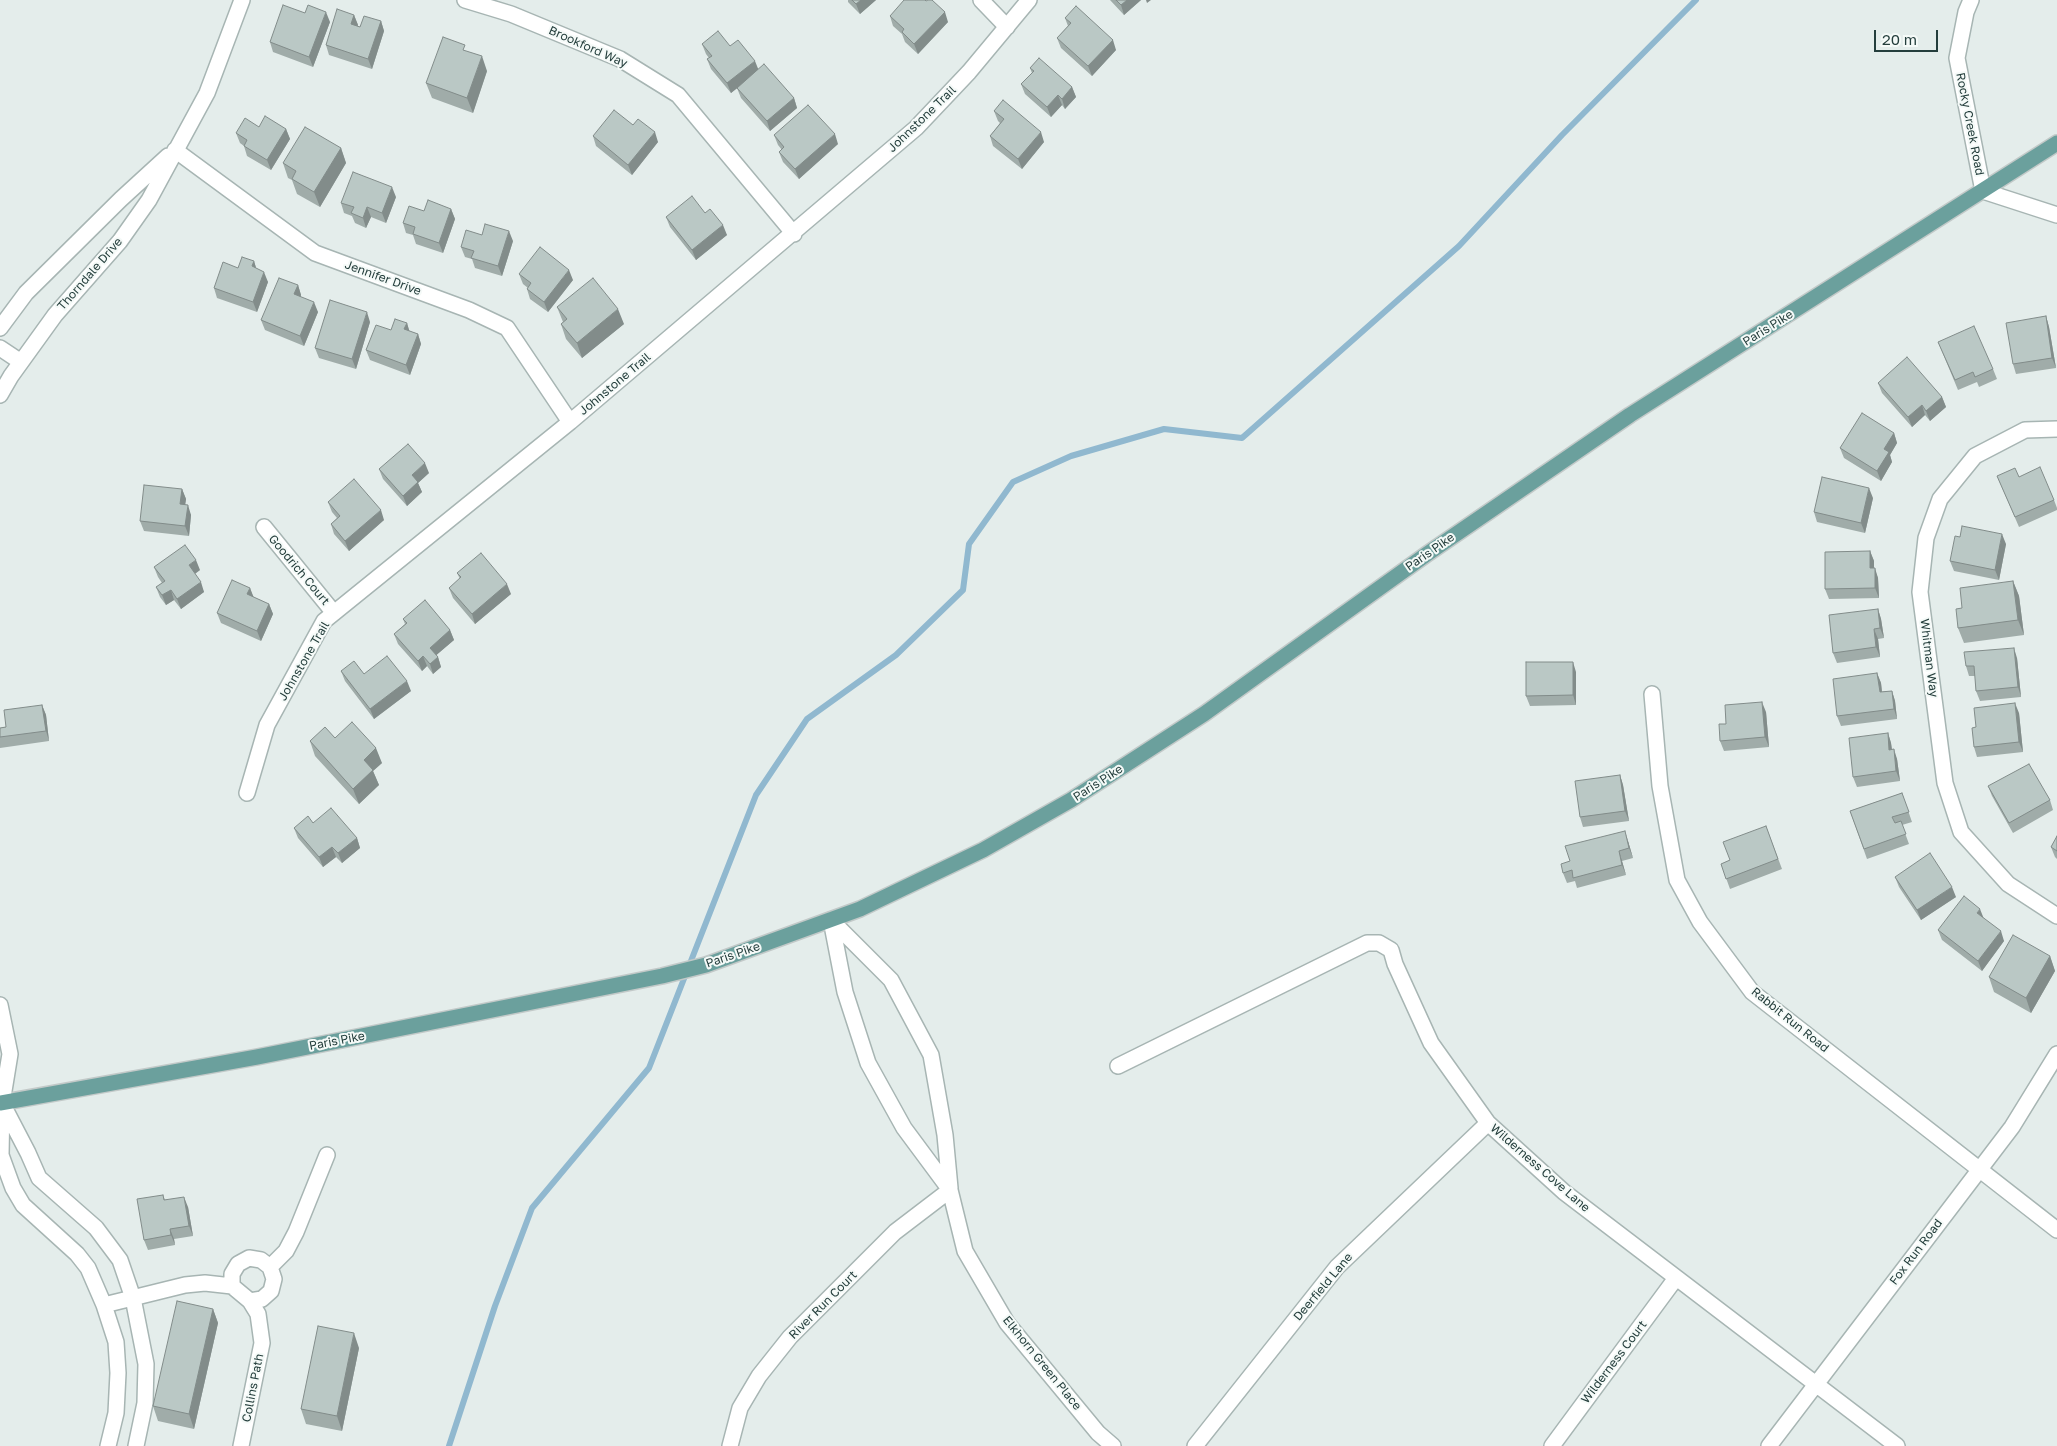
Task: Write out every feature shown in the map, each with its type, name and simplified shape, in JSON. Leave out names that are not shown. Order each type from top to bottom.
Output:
[{"type":"main road","name":"Paris Pike","points":[[0,1102],[257,1057],[662,976],[706,965],[860,909],[983,850],[1071,800],[1204,714],[1427,554],[1630,415],[2057,143]]},
{"type":"street","name":"Thorndale Drive","points":[[0,394],[55,315],[120,241],[149,200],[207,93],[242,0]]},
{"type":"street","name":"Brookford Way","points":[[465,0],[513,7],[620,59],[678,95],[794,234]]},
{"type":"street","points":[[981,0],[1006,27]]},
{"type":"street","name":"Johnstone Trail","points":[[247,793],[268,725],[324,621],[570,422],[794,234],[916,128],[969,72],[1029,0]]},
{"type":"street","name":"Rocky Creek Road","points":[[1972,0],[1966,12],[1957,58],[1983,191]]},
{"type":"street","name":"Thorndale Drive","points":[[0,328],[26,294],[121,199],[175,150]]},
{"type":"street","name":"Jennifer Drive","points":[[175,150],[315,253],[469,310],[507,328],[570,422]]},
{"type":"street","points":[[1983,191],[2057,215]]},
{"type":"street","points":[[0,348],[21,362]]},
{"type":"street","name":"Whitman Way","points":[[2057,429],[2025,430],[1975,456],[1940,499],[1926,538],[1920,592],[1945,783],[1961,832],[2008,884],[2057,916]]},
{"type":"street","name":"Goodrich Court","points":[[264,527],[334,612]]},
{"type":"street","name":"Rabbit Run Road","points":[[1652,694],[1660,786],[1677,880],[1700,922],[1752,992],[1978,1171],[2057,1230]]},
{"type":"street","points":[[831,920],[891,980],[931,1055],[945,1134],[950,1190]]},
{"type":"street","name":"Elkhorn Green Place","points":[[831,920],[845,992],[868,1063],[904,1128],[950,1190],[965,1251],[1007,1323],[1098,1433],[1113,1446]]},
{"type":"street","name":"Wilderness Cove Lane","points":[[1118,1066],[1367,943],[1379,943],[1391,950],[1395,964],[1431,1043],[1488,1122],[1564,1192],[1897,1446]]},
{"type":"street","points":[[0,1005],[10,1054],[0,1102],[1,1155],[13,1188],[23,1205],[56,1233],[88,1268],[104,1304],[116,1342],[118,1373],[116,1413],[108,1446]]},
{"type":"street","name":"Fox Run Road","points":[[1769,1446],[2012,1127],[2057,1054]]},
{"type":"street","points":[[0,1102],[28,1153],[39,1178],[96,1228],[120,1260],[133,1298],[146,1364],[145,1403],[136,1446]]},
{"type":"street","name":"Deerfield Lane","points":[[1195,1446],[1337,1267],[1488,1122]]},
{"type":"street","points":[[270,1267],[286,1251],[296,1232],[327,1155]]},
{"type":"street","name":"River Run Court","points":[[730,1446],[740,1408],[759,1376],[790,1337],[895,1232],[950,1190]]},
{"type":"street","points":[[104,1304],[185,1285],[216,1283],[232,1286],[232,1274],[238,1264],[249,1258],[261,1260],[270,1267],[274,1279],[271,1290],[262,1299],[250,1301]]},
{"type":"street","name":"Wilderness Court","points":[[1552,1446],[1676,1278]]},
{"type":"street","name":"Collins Path","points":[[232,1286],[250,1301],[258,1314],[262,1343],[241,1446]]},
{"type":"building","points":[[852,0],[861,0],[856,4]]},
{"type":"building","points":[[904,0],[932,0],[945,12],[914,44],[902,32],[904,29],[890,16]]},
{"type":"building","points":[[1116,0],[1127,0],[1121,5]]},
{"type":"building","points":[[283,5],[305,13],[308,5],[326,12],[309,57],[270,42]]},
{"type":"building","points":[[1076,6],[1113,40],[1088,66],[1057,38],[1071,23],[1065,18]]},
{"type":"building","points":[[337,9],[354,15],[351,24],[360,27],[364,16],[381,21],[368,59],[326,45]]},
{"type":"building","points":[[718,31],[730,46],[738,40],[755,61],[727,83],[707,59],[712,56],[702,44]]},
{"type":"building","points":[[443,37],[465,45],[463,50],[482,56],[467,98],[426,83]]},
{"type":"building","points":[[1039,58],[1072,87],[1062,99],[1058,95],[1047,107],[1021,84],[1034,71],[1030,68]]},
{"type":"building","points":[[764,64],[794,98],[767,121],[737,88]]},
{"type":"building","points":[[1003,100],[1041,132],[1018,159],[990,136],[1004,119],[994,111]]},
{"type":"building","points":[[808,105],[835,134],[795,169],[779,152],[784,147],[774,135]]},
{"type":"building","points":[[614,110],[633,125],[638,119],[655,132],[628,165],[593,136]]},
{"type":"building","points":[[265,116],[286,129],[267,160],[244,146],[247,140],[236,133],[245,118],[259,127]]},
{"type":"building","points":[[305,127],[341,148],[314,192],[292,179],[296,171],[283,163]]},
{"type":"building","points":[[353,172],[392,187],[382,213],[367,207],[363,218],[351,213],[354,207],[341,203]]},
{"type":"building","points":[[692,196],[705,213],[710,209],[723,225],[692,250],[666,217]]},
{"type":"building","points":[[428,200],[451,209],[439,243],[413,234],[415,227],[403,223],[409,206],[424,211]]},
{"type":"building","points":[[485,224],[509,231],[498,266],[471,258],[474,251],[461,247],[466,230],[482,235]]},
{"type":"building","points":[[540,247],[569,270],[544,302],[527,289],[531,283],[519,274]]},
{"type":"building","points":[[242,257],[254,261],[252,266],[264,272],[253,302],[214,288],[223,262],[238,268]]},
{"type":"building","points":[[279,278],[298,285],[294,294],[314,302],[300,336],[261,320]]},
{"type":"building","points":[[593,278],[618,309],[577,343],[561,324],[567,319],[557,307]]},
{"type":"building","points":[[330,300],[367,312],[352,359],[315,348]]},
{"type":"building","points":[[2046,316],[2052,358],[2013,364],[2006,323]]},
{"type":"building","points":[[395,319],[407,323],[404,329],[418,334],[406,365],[366,350],[376,325],[391,330]]},
{"type":"building","points":[[1974,326],[1993,369],[1975,377],[1973,372],[1955,380],[1938,342]]},
{"type":"building","points":[[1907,357],[1942,397],[1926,411],[1922,405],[1908,417],[1878,383]]},
{"type":"building","points":[[1862,413],[1894,433],[1884,449],[1889,452],[1877,471],[1840,448]]},
{"type":"building","points":[[408,444],[425,463],[412,475],[418,482],[403,496],[379,469]]},
{"type":"building","points":[[2040,467],[2054,500],[2015,517],[1997,476],[2015,468],[2019,477]]},
{"type":"building","points":[[1822,477],[1869,488],[1861,523],[1814,512]]},
{"type":"building","points":[[354,479],[381,510],[345,541],[331,524],[340,516],[328,502]]},
{"type":"building","points":[[144,485],[182,489],[180,504],[188,505],[185,526],[140,521]]},
{"type":"building","points":[[1962,526],[2002,534],[1995,570],[1950,561],[1955,536],[1960,537]]},
{"type":"building","points":[[185,545],[196,560],[189,565],[201,582],[177,599],[171,590],[162,595],[156,587],[165,581],[154,567]]},
{"type":"building","points":[[1870,551],[1870,568],[1875,568],[1875,588],[1825,589],[1825,552]]},
{"type":"building","points":[[481,553],[507,584],[472,614],[449,588],[461,577],[457,573]]},
{"type":"building","points":[[232,580],[250,588],[247,594],[269,604],[257,631],[217,613]]},
{"type":"building","points":[[2013,581],[2018,620],[1958,628],[1956,609],[1962,608],[1960,588]]},
{"type":"building","points":[[425,600],[450,630],[430,648],[438,657],[430,664],[423,656],[418,661],[394,634],[407,623],[403,619]]},
{"type":"building","points":[[1878,609],[1880,628],[1874,629],[1876,647],[1833,653],[1829,615]]},
{"type":"building","points":[[2014,648],[2018,687],[1976,691],[1974,666],[1966,666],[1964,652]]},
{"type":"building","points":[[387,656],[407,681],[370,709],[341,671],[354,661],[364,674]]},
{"type":"building","points":[[1526,662],[1573,662],[1573,695],[1526,696]]},
{"type":"building","points":[[1877,673],[1880,692],[1892,691],[1894,709],[1837,716],[1833,679]]},
{"type":"building","points":[[1762,702],[1765,737],[1720,741],[1719,724],[1726,724],[1725,705]]},
{"type":"building","points":[[2015,703],[2019,742],[1974,747],[1972,728],[1976,727],[1974,708]]},
{"type":"building","points":[[42,705],[46,731],[0,737],[0,728],[6,727],[4,710]]},
{"type":"building","points":[[352,722],[376,748],[364,760],[373,770],[353,789],[310,741],[325,727],[335,738]]},
{"type":"building","points":[[1888,733],[1889,750],[1894,749],[1896,771],[1853,777],[1849,738]]},
{"type":"building","points":[[2029,764],[2050,800],[2009,823],[1988,786]]},
{"type":"building","points":[[1620,775],[1625,811],[1580,817],[1575,781]]},
{"type":"building","points":[[1902,793],[1909,812],[1892,817],[1895,823],[1901,821],[1906,834],[1864,849],[1850,811]]},
{"type":"building","points":[[331,808],[357,838],[338,853],[332,847],[319,857],[294,828],[308,816],[313,823]]},
{"type":"building","points":[[1766,826],[1778,859],[1726,879],[1721,864],[1730,860],[1723,842]]},
{"type":"building","points":[[1625,831],[1629,848],[1619,851],[1622,865],[1573,878],[1572,870],[1563,873],[1561,864],[1570,861],[1565,846]]},
{"type":"building","points":[[2057,836],[2057,851],[2051,847]]},
{"type":"building","points":[[1930,853],[1952,887],[1917,910],[1895,877]]},
{"type":"building","points":[[1964,896],[1980,909],[1977,913],[2001,931],[1978,961],[1938,930]]},
{"type":"building","points":[[2013,935],[2050,956],[2026,998],[1989,977]]},
{"type":"building","points":[[163,1195],[164,1200],[184,1197],[189,1226],[170,1229],[171,1235],[144,1240],[137,1199]]},
{"type":"building","points":[[177,1301],[213,1309],[189,1414],[153,1406]]},
{"type":"building","points":[[318,1326],[354,1333],[337,1416],[301,1409]]},
{"type":"waterway","points":[[449,1446],[495,1306],[532,1208],[649,1068],[756,795],[807,719],[896,655],[963,590],[969,544],[1013,482],[1071,456],[1164,429],[1242,438],[1459,246],[1562,135],[1696,0]]}]
